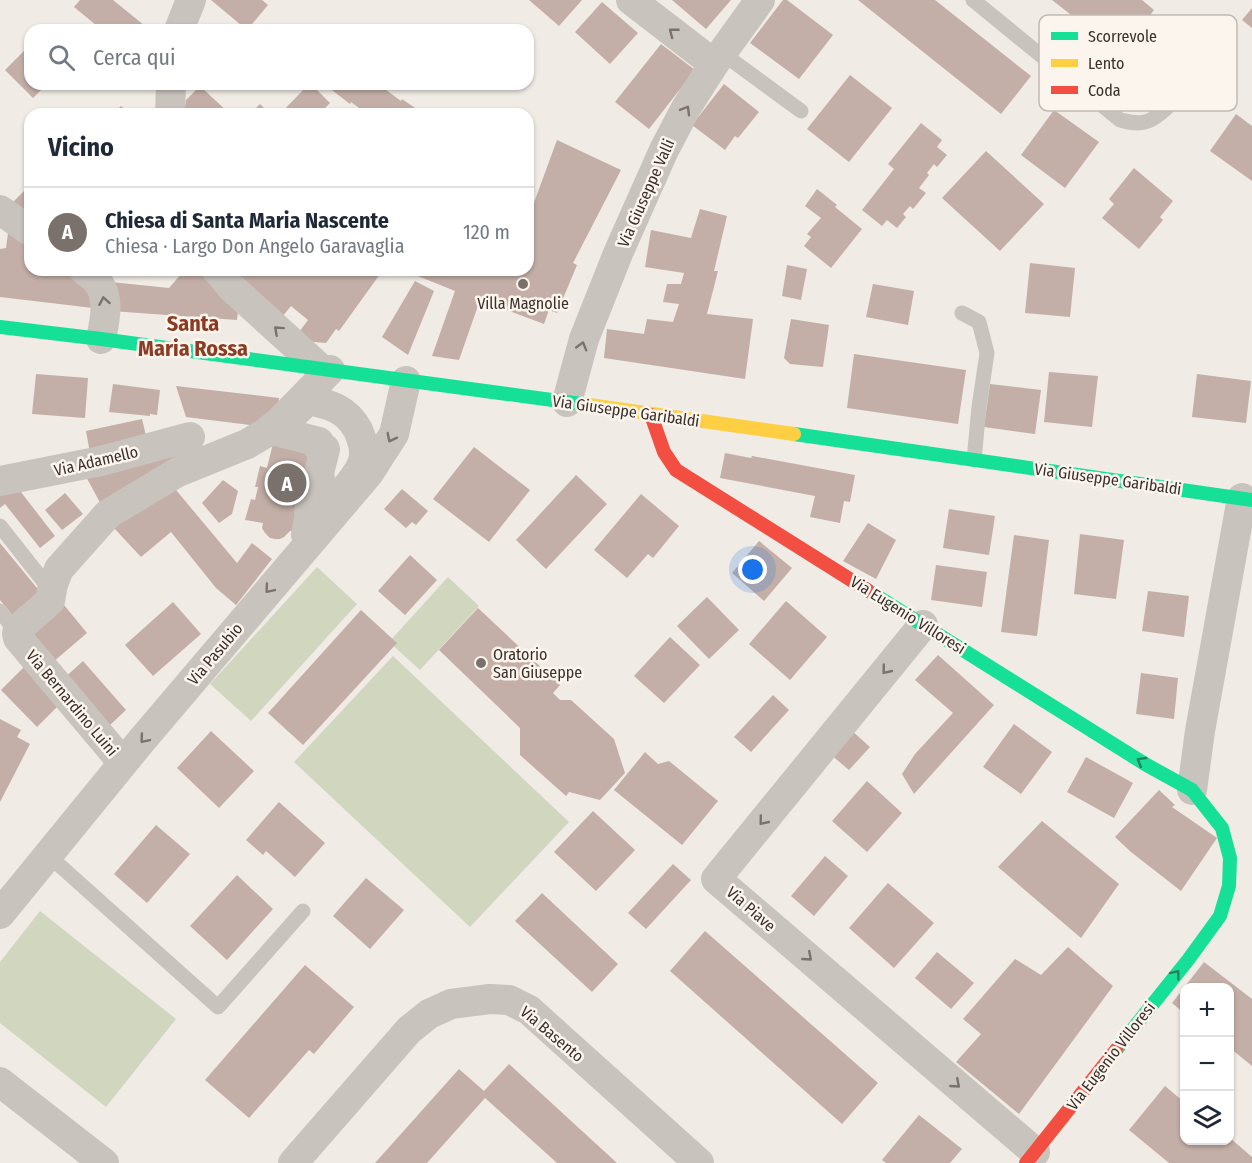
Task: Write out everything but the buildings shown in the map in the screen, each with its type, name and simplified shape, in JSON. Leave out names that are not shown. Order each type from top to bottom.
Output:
[{"type":"main road","name":"Via Giuseppe Garibaldi","points":[[0,327],[567,402],[1247,499]]},
{"type":"main road","name":"Via Eugenio Villoresi","points":[[651,415],[664,452],[676,470],[1145,764],[1192,790],[1222,828],[1230,858],[1230,886],[1220,916],[1188,960],[1031,1157]]},
{"type":"street","points":[[181,24],[191,0]]},
{"type":"street","points":[[631,0],[718,58]]},
{"type":"street","name":"Via Giuseppe Valli","points":[[567,402],[584,339],[619,251],[664,150],[686,108],[718,58],[760,0]]},
{"type":"street","points":[[170,108],[171,90]]},
{"type":"street","points":[[0,210],[24,227]]},
{"type":"street","points":[[92,276],[100,285],[104,297],[106,312],[101,339]]},
{"type":"street","points":[[222,276],[232,288],[326,370]]},
{"type":"street","name":"Via Bernardino Luini","points":[[9,622],[19,628],[50,601],[59,569],[103,518],[113,510],[178,472],[247,444],[264,434],[279,422],[326,370]]},
{"type":"street","name":"Via Pasubio","points":[[0,914],[123,763],[369,473],[394,434],[406,381]]},
{"type":"street","points":[[308,400],[329,404],[342,412],[356,426],[363,442],[363,461],[356,476],[306,534],[311,502],[315,499],[325,449],[318,447],[319,442],[276,431],[308,400]]},
{"type":"street","name":"Via Adamello","points":[[0,481],[101,461],[190,436]]},
{"type":"street","points":[[1192,790],[1200,730],[1247,499]]},
{"type":"street","name":"Via Bernardino Luini","points":[[9,622],[23,645],[123,763]]},
{"type":"street","name":"Via Piave","points":[[923,625],[716,879],[1031,1157]]},
{"type":"street","name":"Via Basento","points":[[293,1163],[409,1030],[429,1014],[451,1004],[490,999],[508,1000],[529,1011],[699,1163]]},
{"type":"street","points":[[0,1082],[104,1163]]},
{"type":"lane","points":[[973,0],[1039,54]]},
{"type":"lane","points":[[718,58],[801,111]]},
{"type":"lane","points":[[1109,111],[1120,120],[1133,123],[1147,122],[1164,111]]},
{"type":"lane","points":[[962,313],[979,322],[987,353],[974,460]]},
{"type":"lane","points":[[0,526],[52,591]]},
{"type":"lane","points":[[48,855],[218,1007],[303,911]]},
{"type":"green space","points":[[317,567],[357,604],[251,721],[210,684]]},
{"type":"green space","points":[[448,577],[479,606],[420,670],[389,642]]},
{"type":"green space","points":[[393,656],[569,822],[470,927],[294,762]]},
{"type":"green space","points":[[40,911],[176,1019],[106,1107],[0,1023],[0,962]]},
{"type":"traffic: fast","points":[[0,327],[589,405]]},
{"type":"traffic: fast","points":[[794,434],[1252,500]]},
{"type":"traffic: fast","points":[[867,590],[1145,764],[1192,790],[1222,828],[1230,858],[1229,886],[1220,916],[1116,1050]]},
{"type":"traffic: slow","points":[[589,405],[794,434]]},
{"type":"traffic: jam","points":[[651,415],[664,452],[676,470],[867,590]]},
{"type":"traffic: jam","points":[[1026,1163],[1116,1050]]},
{"type":"place","name":"Villa Magnolie","points":[[523,284]]},
{"type":"place","name":"Chiesa di Santa Maria Nascente","points":[[287,483]]},
{"type":"place","name":"Oratorio San Giuseppe","points":[[481,663]]},
{"type":"district","name":"Santa Maria Rossa","points":[[193,336]]}]
